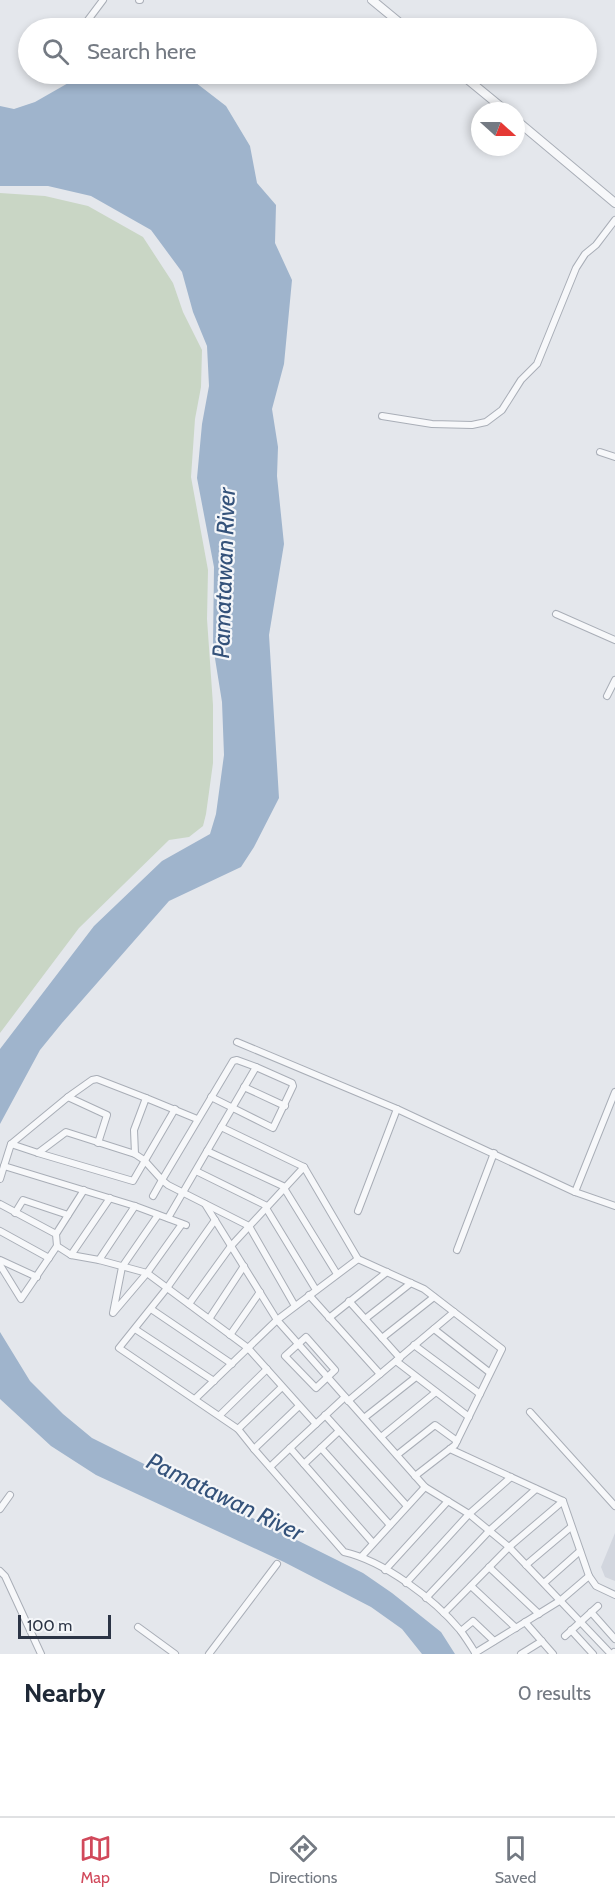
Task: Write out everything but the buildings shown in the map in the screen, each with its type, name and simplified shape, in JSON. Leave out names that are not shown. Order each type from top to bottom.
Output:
[{"type":"street","points":[[372,0],[394,18]]},
{"type":"street","points":[[88,18],[99,1]]},
{"type":"street","points":[[473,84],[495,102]]},
{"type":"street","points":[[525,128],[615,203]]},
{"type":"street","points":[[382,416],[432,424],[472,425],[486,422],[502,410],[521,380],[537,364],[576,268],[585,254],[596,245],[615,220]]},
{"type":"street","points":[[600,452],[615,457]]},
{"type":"street","points":[[556,614],[615,640]]},
{"type":"street","points":[[607,696],[615,680]]},
{"type":"street","points":[[237,1042],[397,1109],[575,1192],[615,1206]]},
{"type":"street","points":[[153,1196],[197,1119],[233,1061],[237,1060],[256,1067],[292,1083],[293,1086],[273,1128],[211,1097]]},
{"type":"street","points":[[168,1218],[256,1067]]},
{"type":"street","points":[[0,1179],[11,1144],[92,1080],[97,1079],[197,1119]]},
{"type":"street","points":[[244,1087],[285,1106]]},
{"type":"street","points":[[575,1192],[615,1092]]},
{"type":"street","points":[[68,1097],[107,1115],[99,1143]]},
{"type":"street","points":[[135,1154],[134,1130],[146,1098]]},
{"type":"street","points":[[11,1144],[131,1182],[174,1109]]},
{"type":"street","points":[[358,1211],[397,1109]]},
{"type":"street","points":[[221,1127],[304,1167],[358,1258],[424,1289],[502,1349],[457,1441],[415,1476]]},
{"type":"street","points":[[38,1153],[66,1132],[135,1154],[144,1160],[162,1180],[249,1226],[295,1306]]},
{"type":"street","points":[[207,1150],[284,1188],[337,1274]]},
{"type":"street","points":[[457,1250],[494,1153]]},
{"type":"street","points":[[4,1166],[135,1206],[184,1225],[113,1313],[122,1267],[158,1215]]},
{"type":"street","points":[[189,1304],[231,1245],[304,1167]]},
{"type":"street","points":[[196,1171],[267,1207],[316,1290]]},
{"type":"street","points":[[0,1265],[21,1299],[57,1246],[56,1234],[84,1190]]},
{"type":"street","points":[[71,1255],[110,1198]]},
{"type":"street","points":[[15,1213],[23,1200],[68,1215]]},
{"type":"street","points":[[0,1204],[56,1234]]},
{"type":"street","points":[[205,1204],[277,1320],[415,1476],[425,1486],[490,1530],[613,1653]]},
{"type":"street","points":[[99,1260],[135,1206]]},
{"type":"street","points":[[215,1220],[167,1288],[119,1348],[196,1398],[238,1429],[344,1552],[362,1556],[426,1598],[444,1613],[476,1653],[561,1600],[589,1576]]},
{"type":"street","points":[[0,1231],[49,1258]]},
{"type":"street","points":[[57,1246],[71,1255],[147,1273],[248,1348],[316,1424]]},
{"type":"street","points":[[196,1398],[277,1320],[358,1258]]},
{"type":"street","points":[[0,1260],[37,1277]]},
{"type":"street","points":[[209,1319],[244,1266]]},
{"type":"street","points":[[329,1318],[387,1272]]},
{"type":"street","points":[[365,1319],[411,1283]]},
{"type":"street","points":[[230,1335],[260,1292]]},
{"type":"street","points":[[309,1295],[380,1374]]},
{"type":"street","points":[[382,1338],[434,1297]]},
{"type":"street","points":[[349,1301],[416,1377],[469,1417]]},
{"type":"street","points":[[151,1309],[232,1364]]},
{"type":"street","points":[[270,1467],[326,1415],[380,1374],[454,1312]]},
{"type":"street","points":[[135,1329],[214,1381]]},
{"type":"street","points":[[434,1329],[489,1372]]},
{"type":"street","points":[[306,1337],[335,1370],[316,1388],[285,1356],[298,1343],[306,1337]]},
{"type":"street","points":[[414,1345],[480,1394]]},
{"type":"street","points":[[219,1415],[267,1369]]},
{"type":"street","points":[[364,1418],[416,1377]]},
{"type":"street","points":[[238,1429],[282,1387]]},
{"type":"street","points":[[381,1437],[436,1392]]},
{"type":"street","points":[[255,1449],[299,1406]]},
{"type":"street","points":[[530,1412],[615,1506]]},
{"type":"street","points":[[326,1415],[407,1506]]},
{"type":"street","points":[[397,1455],[435,1425],[457,1441]]},
{"type":"street","points":[[304,1464],[339,1431]]},
{"type":"street","points":[[290,1448],[373,1543]]},
{"type":"street","points":[[321,1448],[390,1524]]},
{"type":"street","points":[[450,1449],[563,1501],[589,1576],[596,1586],[615,1595]]},
{"type":"street","points":[[406,1583],[469,1514],[511,1477]]},
{"type":"street","points":[[362,1556],[425,1486]]},
{"type":"street","points":[[426,1598],[490,1530],[536,1489]]},
{"type":"street","points":[[0,1509],[10,1495]]},
{"type":"street","points":[[385,1570],[448,1501]]},
{"type":"street","points":[[444,1613],[509,1547],[563,1501]]},
{"type":"street","points":[[526,1565],[572,1527]]},
{"type":"street","points":[[544,1582],[580,1551]]},
{"type":"street","points":[[209,1654],[277,1564]]},
{"type":"street","points":[[489,1567],[539,1614]]},
{"type":"street","points":[[0,1571],[5,1576],[41,1654]]},
{"type":"street","points":[[471,1586],[516,1628]]},
{"type":"street","points":[[565,1636],[598,1606]]},
{"type":"street","points":[[591,1612],[615,1639]]},
{"type":"street","points":[[461,1632],[473,1621],[495,1641]]},
{"type":"street","points":[[525,1622],[553,1654]]},
{"type":"street","points":[[138,1627],[175,1654]]},
{"type":"street","points":[[571,1630],[593,1654]]},
{"type":"street","points":[[521,1654],[542,1641]]},
{"type":"shaded area","points":[[615,1533],[615,1581],[605,1577],[601,1567]]},
{"type":"green space","points":[[0,193],[45,196],[88,206],[143,237],[173,283],[183,312],[202,350],[201,387],[195,419],[191,477],[208,570],[207,619],[213,705],[213,763],[203,826],[189,837],[169,840],[79,928],[0,1033]]},
{"type":"water","name":"Pamatawan River","points":[[66,84],[197,84],[226,106],[250,146],[257,183],[276,205],[275,243],[292,280],[284,364],[272,409],[278,447],[277,476],[284,544],[269,635],[279,798],[241,867],[169,901],[62,1023],[40,1050],[0,1124],[0,1049],[94,926],[162,861],[210,834],[216,814],[224,755],[222,702],[213,646],[214,567],[197,478],[202,424],[209,386],[207,346],[193,312],[182,272],[151,230],[91,196],[48,186],[0,186],[0,106],[14,109],[35,102]]},
{"type":"water","points":[[0,1332],[30,1381],[63,1414],[92,1438],[363,1573],[441,1632],[455,1654],[422,1654],[402,1629],[371,1607],[284,1562],[96,1475],[51,1446],[0,1399]]}]
